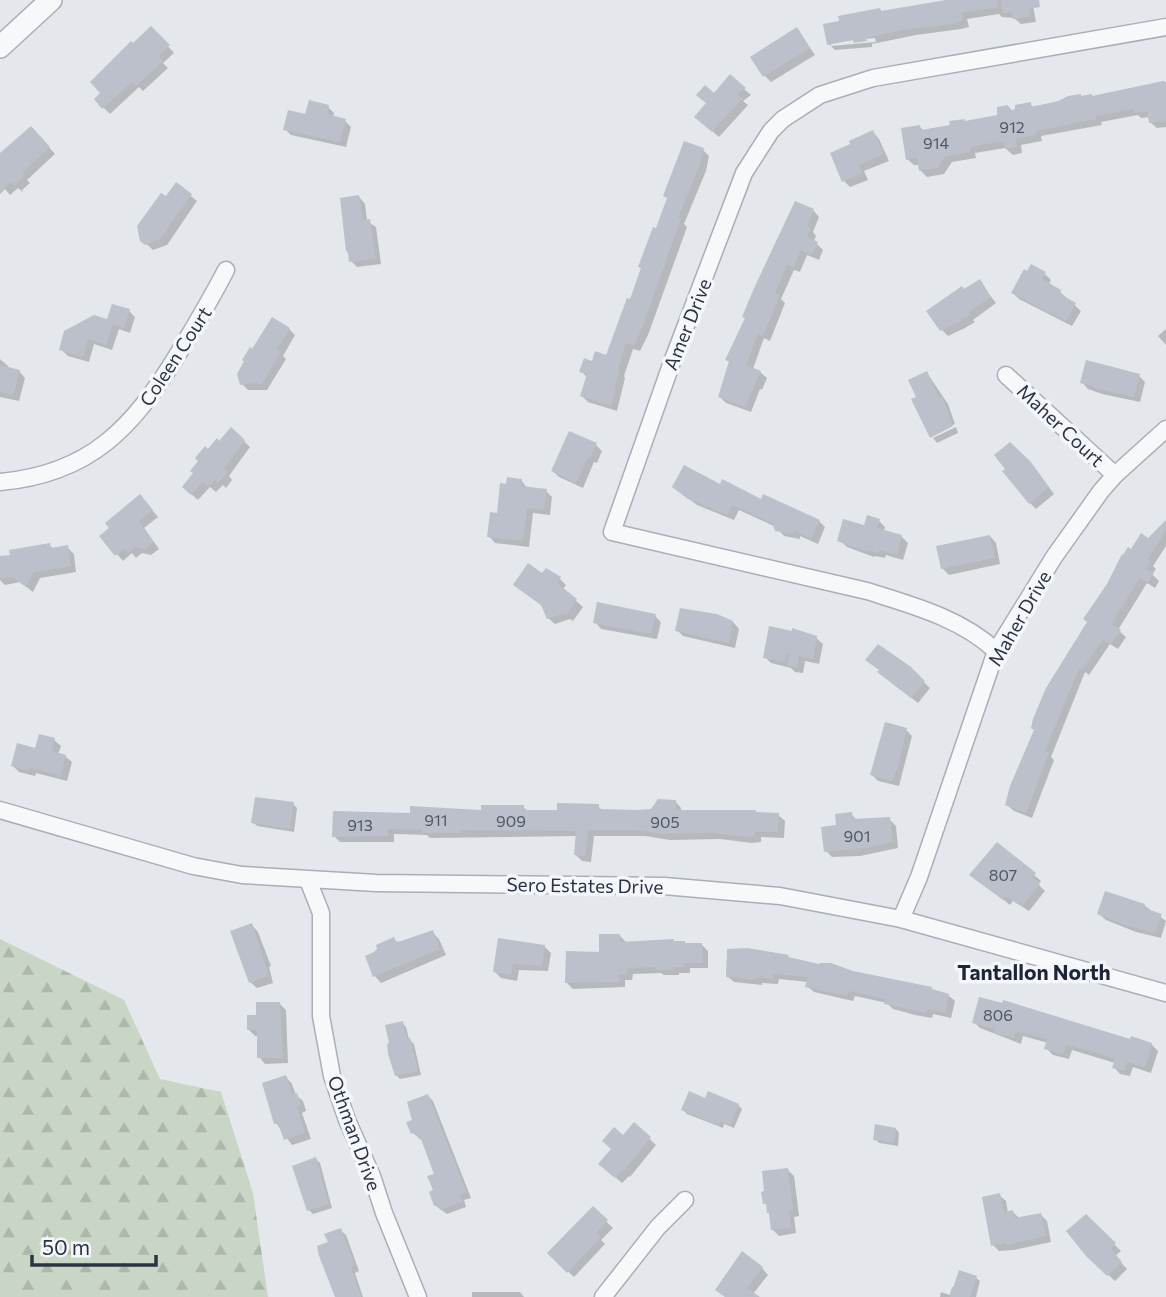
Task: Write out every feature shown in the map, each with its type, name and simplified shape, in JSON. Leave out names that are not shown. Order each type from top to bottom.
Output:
[{"type":"street","points":[[0,47],[51,0]]},
{"type":"street","name":"Amer Drive","points":[[996,651],[952,622],[880,595],[612,532],[672,362],[744,173],[771,131],[783,119],[820,95],[873,78],[1166,27]]},
{"type":"street","name":"Coleen Court","points":[[0,482],[21,480],[66,466],[95,452],[116,436],[154,392],[212,298],[226,270]]},
{"type":"street","name":"Maher Court","points":[[1006,375],[1115,475]]},
{"type":"street","name":"Maher Drive","points":[[901,919],[919,877],[996,651],[1054,557],[1115,475],[1166,429]]},
{"type":"street","name":"Sero Estates Drive","points":[[0,810],[193,866],[242,875],[308,880],[603,884],[703,888],[780,896],[901,919],[1166,993]]},
{"type":"street","name":"Othman Drive","points":[[308,880],[321,913],[321,1016],[332,1076],[418,1297]]},
{"type":"street","points":[[603,1297],[658,1227],[685,1200]]},
{"type":"green space","points":[[0,939],[124,1000],[160,1079],[221,1092],[253,1193],[268,1297],[0,1297]]},
{"type":"building","points":[[946,0],[997,0],[998,7],[962,13],[963,20],[954,24],[908,29],[866,38],[867,41],[854,43],[853,40],[827,45],[823,24],[839,21],[838,16]]},
{"type":"building","points":[[1001,0],[1039,0],[1040,7],[1029,9],[1031,16],[1013,19],[1011,12],[1003,14]]},
{"type":"building","points":[[151,26],[170,45],[158,56],[163,61],[136,86],[132,82],[102,109],[94,99],[100,93],[90,82],[131,41],[133,43]]},
{"type":"building","points":[[797,27],[810,48],[763,77],[750,57]]},
{"type":"building","points":[[730,74],[746,88],[737,94],[743,98],[712,132],[694,117],[706,103],[696,95],[705,85],[714,93]]},
{"type":"building","points":[[1166,82],[1166,121],[1149,123],[1147,111],[1133,113],[1133,109],[1036,131],[1037,135],[1015,139],[1017,147],[1005,149],[1003,141],[970,147],[970,152],[945,156],[938,168],[919,171],[917,158],[906,160],[901,128],[920,125],[921,130],[950,125],[949,121],[997,115],[997,107],[1008,105],[1010,111],[1015,109],[1015,105],[1031,102],[1031,107],[1068,96],[1092,96]]},
{"type":"building","points":[[309,100],[329,105],[327,114],[346,119],[340,142],[283,130],[288,110],[305,114]]},
{"type":"building","points":[[31,126],[50,147],[22,173],[25,176],[14,186],[11,182],[0,192],[0,153]]},
{"type":"building","points":[[873,130],[884,154],[859,165],[862,173],[842,182],[830,153]]},
{"type":"building","points":[[684,141],[704,148],[700,164],[678,218],[681,219],[642,328],[634,346],[626,343],[611,406],[580,396],[587,374],[579,372],[584,358],[592,361],[595,351],[606,355],[627,298],[630,299],[641,268],[638,267],[653,227],[656,228],[667,198],[663,196]]},
{"type":"building","points":[[176,182],[192,194],[160,239],[145,245],[140,241],[137,226],[161,193],[166,196]]},
{"type":"building","points":[[359,195],[363,220],[370,219],[376,258],[349,262],[340,198]]},
{"type":"building","points":[[795,201],[814,209],[807,226],[811,228],[807,237],[818,242],[812,255],[801,250],[794,267],[787,265],[775,293],[780,295],[763,336],[758,333],[746,365],[761,371],[745,407],[718,397],[729,361],[725,360],[745,318],[742,317],[755,286]]},
{"type":"building","points":[[1031,264],[1046,272],[1042,279],[1076,303],[1066,321],[1011,293],[1024,269],[1027,271]]},
{"type":"building","points":[[980,279],[991,297],[968,313],[970,315],[940,331],[926,311],[962,286],[964,289]]},
{"type":"building","points":[[112,304],[130,309],[124,328],[113,324],[106,345],[88,339],[83,357],[59,350],[64,331],[94,315],[107,319]]},
{"type":"building","points":[[272,317],[290,328],[277,349],[281,352],[261,385],[240,385],[237,374],[244,361],[242,360]]},
{"type":"building","points":[[1086,360],[1140,374],[1134,397],[1080,383]]},
{"type":"building","points":[[0,365],[20,370],[13,396],[0,392]]},
{"type":"building","points":[[927,371],[939,398],[942,396],[953,426],[930,438],[911,399],[916,397],[908,380]]},
{"type":"building","points":[[231,427],[245,440],[224,469],[228,472],[218,483],[215,480],[209,487],[203,482],[191,495],[182,487],[193,473],[190,471],[198,461],[195,458],[205,446],[208,449],[217,438],[219,441]]},
{"type":"building","points":[[569,431],[597,443],[576,483],[551,471]]},
{"type":"building","points":[[1010,442],[1030,461],[1049,487],[1029,504],[1002,471],[1005,469],[994,455]]},
{"type":"building","points":[[684,465],[720,484],[722,479],[761,499],[763,494],[820,520],[811,539],[794,531],[793,534],[775,531],[772,523],[732,505],[727,515],[688,499],[672,487]]},
{"type":"building","points":[[507,477],[522,479],[521,486],[547,489],[544,510],[527,508],[523,541],[487,537],[490,512],[497,513],[500,483],[506,484]]},
{"type":"building","points":[[140,494],[153,510],[139,521],[154,542],[145,550],[135,547],[129,553],[125,548],[115,556],[99,536],[109,528],[105,523]]},
{"type":"building","points":[[867,515],[880,519],[877,528],[902,535],[897,555],[880,550],[878,553],[868,552],[837,541],[843,519],[864,525]]},
{"type":"building","points":[[1166,520],[1166,530],[1147,560],[1151,561],[1146,569],[1154,573],[1148,583],[1140,578],[1112,624],[1121,630],[1111,644],[1103,639],[1082,670],[1079,668],[1045,751],[1049,752],[1026,813],[1005,805],[1010,786],[1034,730],[1031,728],[1033,719],[1046,688],[1087,622],[1083,619],[1107,584],[1122,554],[1128,547],[1131,549],[1141,533],[1148,538]]},
{"type":"building","points":[[990,535],[995,558],[941,569],[936,546]]},
{"type":"building","points":[[50,543],[51,548],[68,545],[71,566],[34,572],[26,587],[12,577],[0,579],[0,556],[10,555],[9,550]]},
{"type":"building","points":[[528,563],[542,573],[546,568],[561,577],[557,583],[577,599],[566,616],[562,614],[547,619],[541,605],[513,585]]},
{"type":"building","points":[[597,602],[656,614],[651,634],[593,623]]},
{"type":"building","points":[[680,608],[717,614],[733,621],[729,643],[675,631]]},
{"type":"building","points":[[769,626],[792,631],[792,628],[817,636],[813,659],[799,656],[797,668],[787,666],[789,654],[786,653],[785,662],[763,658]]},
{"type":"building","points":[[878,644],[911,667],[925,681],[911,698],[865,660]]},
{"type":"building","points":[[885,722],[907,728],[892,781],[870,775]]},
{"type":"building","points":[[39,734],[55,738],[52,751],[66,755],[61,776],[11,766],[17,743],[35,748]]},
{"type":"building","points":[[255,797],[294,802],[290,829],[251,823]]},
{"type":"building","points":[[658,799],[676,800],[676,810],[756,810],[779,813],[778,832],[755,832],[755,836],[745,837],[712,833],[663,834],[637,830],[588,830],[585,856],[574,855],[576,831],[461,830],[461,833],[422,833],[422,830],[388,829],[388,836],[332,837],[333,811],[410,813],[410,806],[481,810],[481,805],[524,805],[524,810],[557,810],[557,803],[599,804],[599,809],[638,810],[651,809]]},
{"type":"building","points":[[852,812],[853,819],[890,817],[893,842],[824,852],[821,827],[836,825],[835,814]]},
{"type":"building","points":[[997,842],[1036,873],[1033,878],[1040,883],[1022,906],[1006,896],[1003,900],[969,875]]},
{"type":"building","points":[[1105,891],[1145,904],[1144,908],[1162,914],[1155,933],[1097,914]]},
{"type":"building","points":[[252,923],[269,976],[249,983],[230,931]]},
{"type":"building","points":[[433,930],[440,949],[373,977],[365,956],[377,949],[376,945],[394,937],[396,942]]},
{"type":"building","points":[[599,934],[620,934],[620,942],[674,939],[685,943],[702,943],[703,963],[684,963],[685,967],[673,967],[674,970],[656,970],[656,967],[627,968],[627,975],[619,974],[619,982],[565,983],[566,951],[599,952]]},
{"type":"building","points":[[498,938],[545,945],[542,966],[513,964],[511,975],[493,972]]},
{"type":"building","points":[[747,948],[789,955],[788,957],[819,964],[831,963],[853,971],[932,987],[949,994],[945,1013],[927,1009],[926,1013],[884,1004],[885,999],[849,991],[847,996],[805,987],[808,977],[773,974],[773,979],[757,977],[756,980],[726,977],[727,949]]},
{"type":"building","points":[[979,997],[1002,1003],[1003,1000],[1130,1039],[1131,1036],[1152,1043],[1145,1067],[1127,1062],[1124,1071],[1112,1068],[1115,1059],[1097,1053],[1066,1045],[1063,1054],[1044,1049],[1047,1039],[1016,1031],[1014,1038],[994,1033],[995,1029],[972,1023]]},
{"type":"building","points":[[256,1002],[280,1002],[283,1058],[257,1058],[257,1030],[247,1030],[247,1015],[256,1015]]},
{"type":"building","points":[[403,1021],[418,1071],[395,1076],[388,1054],[389,1043],[385,1025]]},
{"type":"building","points":[[286,1075],[292,1094],[297,1093],[301,1105],[297,1106],[305,1133],[284,1140],[278,1123],[274,1124],[262,1083]]},
{"type":"building","points":[[689,1091],[705,1098],[708,1091],[739,1104],[730,1126],[720,1121],[719,1126],[681,1110]]},
{"type":"building","points":[[428,1094],[467,1193],[460,1195],[462,1202],[440,1210],[438,1205],[434,1206],[429,1192],[433,1190],[427,1176],[434,1174],[421,1139],[416,1132],[411,1134],[406,1122],[412,1120],[407,1102]]},
{"type":"building","points":[[634,1122],[651,1137],[615,1178],[598,1164],[611,1149],[602,1141],[614,1127],[623,1135]]},
{"type":"building","points":[[875,1124],[896,1128],[894,1143],[873,1140]]},
{"type":"building","points":[[316,1157],[329,1204],[307,1211],[292,1166]]},
{"type":"building","points":[[788,1168],[793,1210],[789,1211],[791,1228],[771,1230],[769,1213],[766,1204],[763,1204],[761,1192],[764,1191],[762,1171]]},
{"type":"building","points":[[1000,1193],[1004,1212],[1013,1210],[1015,1218],[1041,1213],[1046,1236],[991,1246],[982,1197]]},
{"type":"building","points":[[593,1206],[608,1220],[596,1233],[601,1237],[567,1273],[547,1253]]},
{"type":"building","points":[[1086,1214],[1116,1243],[1111,1249],[1122,1262],[1107,1276],[1066,1231]]},
{"type":"building","points":[[341,1228],[355,1266],[351,1267],[361,1297],[335,1297],[319,1256],[317,1246],[328,1242],[324,1234]]},
{"type":"building","points":[[742,1251],[763,1267],[747,1288],[760,1297],[725,1297],[715,1290]]},
{"type":"building","points":[[959,1270],[977,1276],[970,1297],[950,1297]]},
{"type":"district","name":"Tantallon North","points":[[1034,971]]}]
